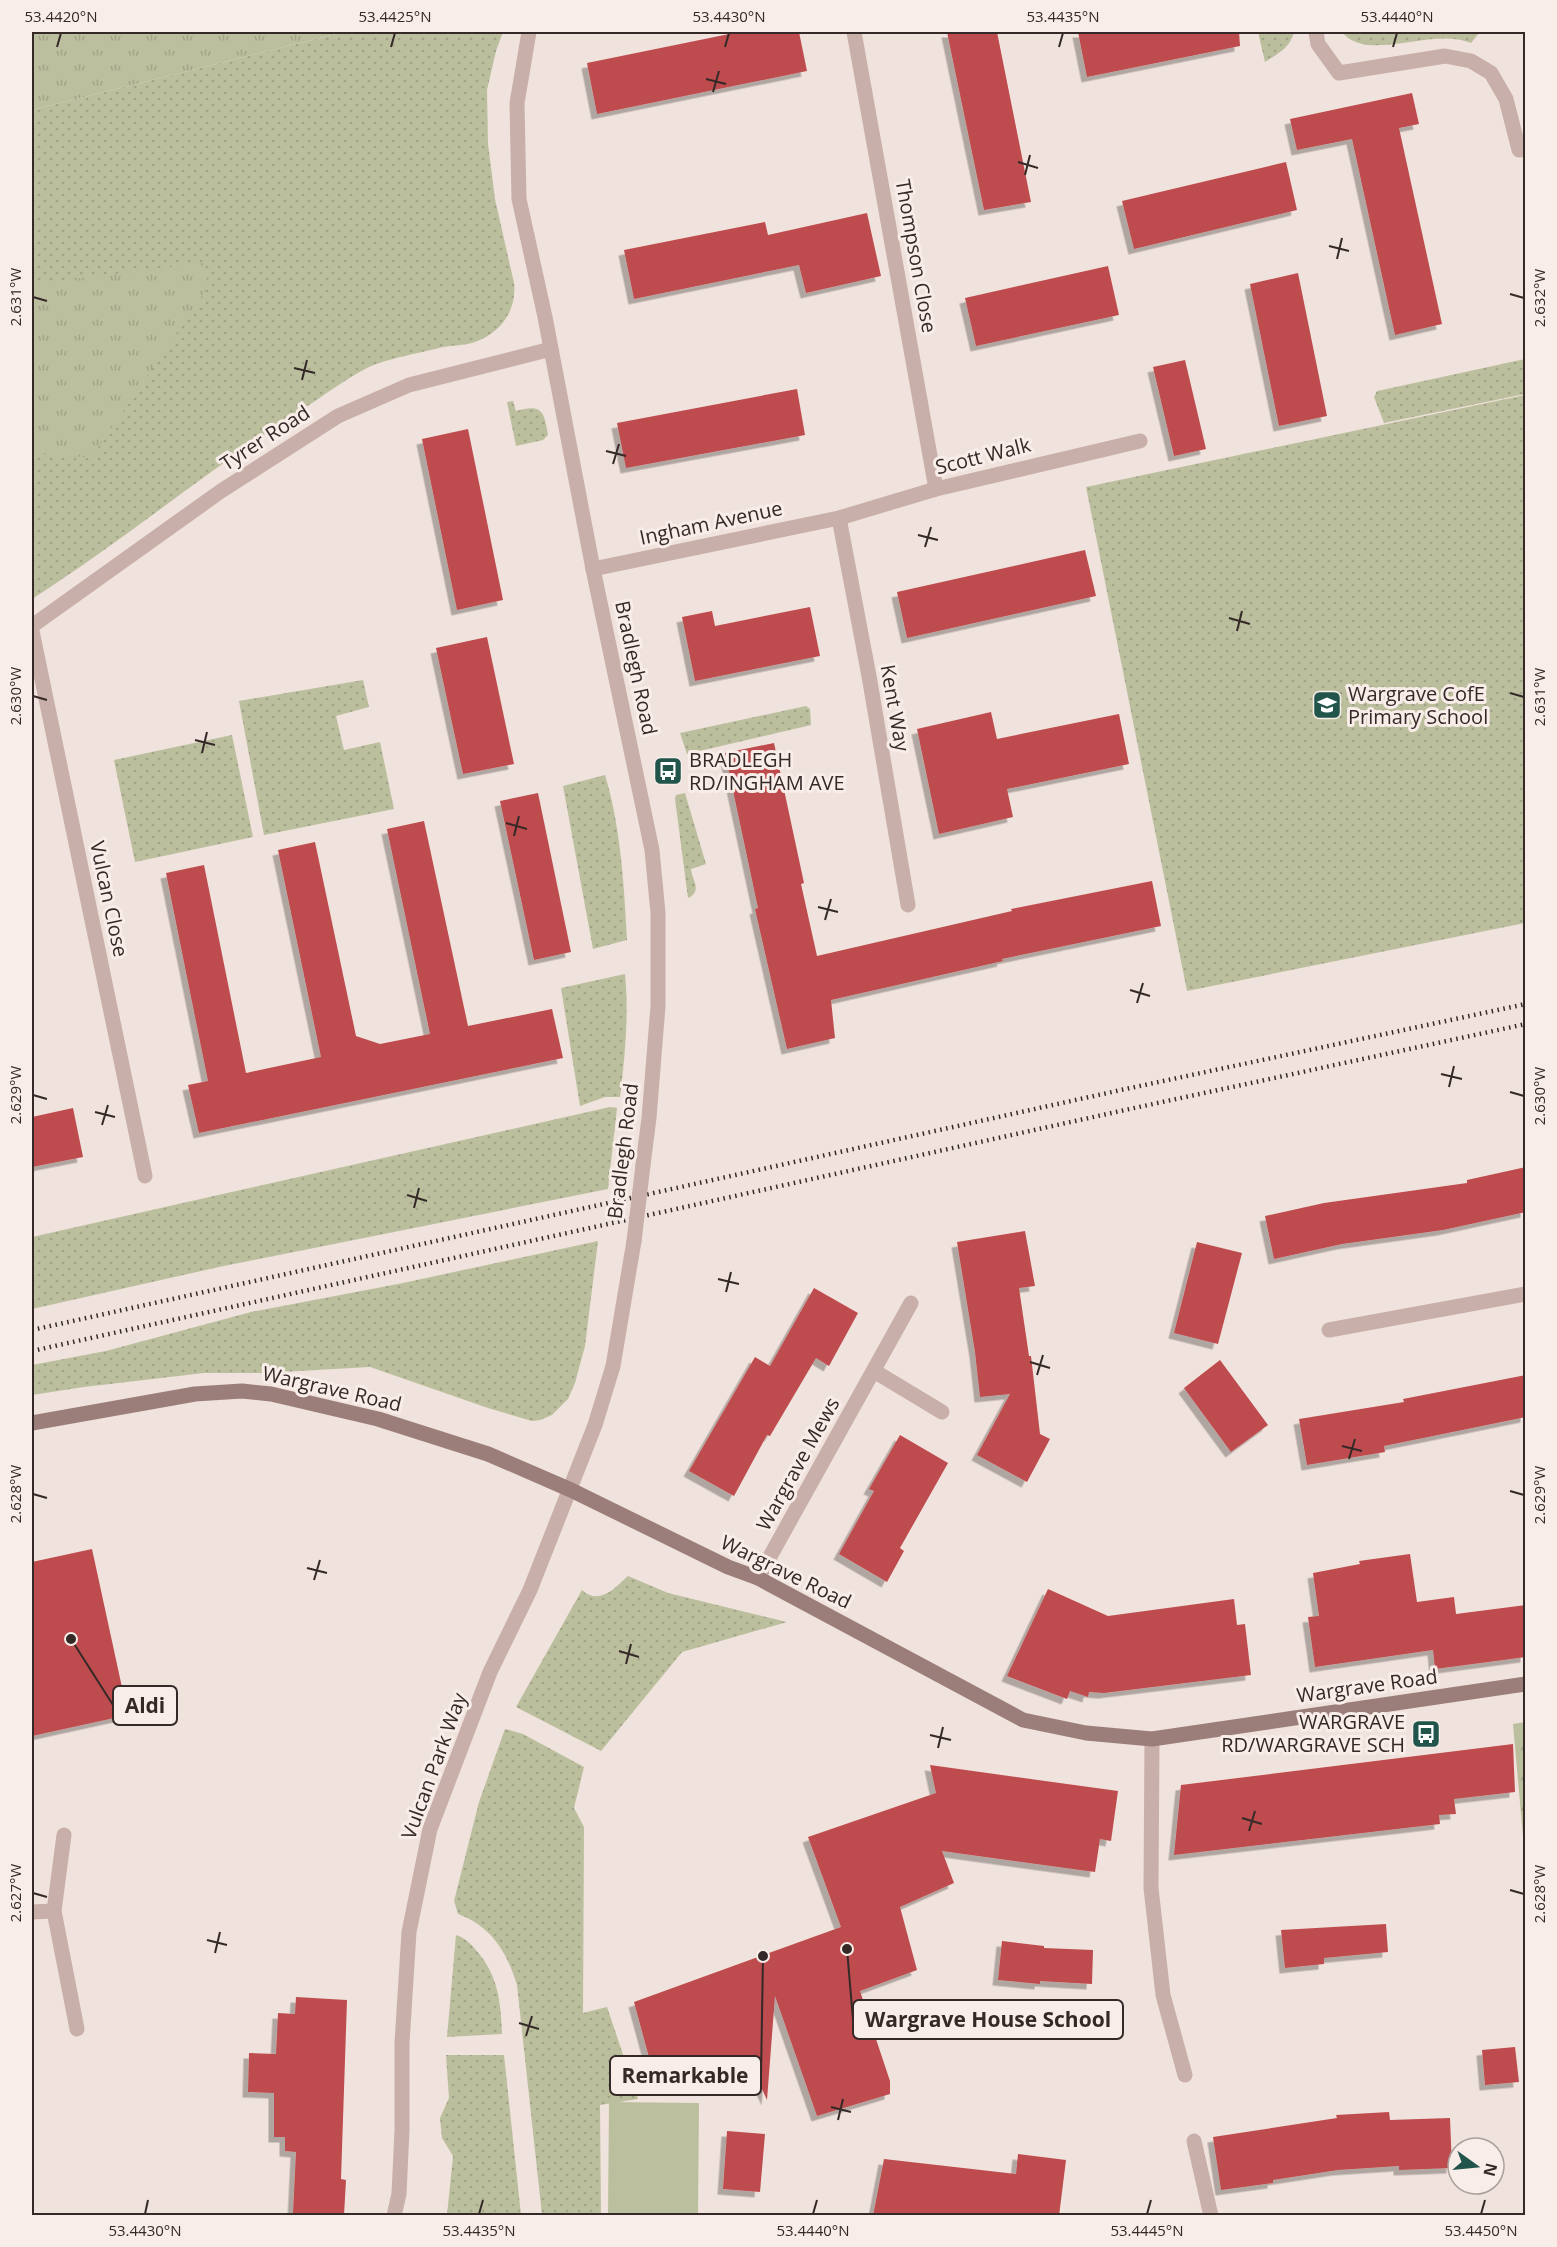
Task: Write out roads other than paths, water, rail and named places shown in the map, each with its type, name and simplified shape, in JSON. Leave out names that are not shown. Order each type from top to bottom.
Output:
[{"type":"street","name":"Bradlegh Road","points":[[529,32],[517,103],[519,199],[652,850],[658,913],[658,1006],[649,1118],[634,1241],[613,1366],[595,1425],[571,1490]]},
{"type":"street","name":"Thompson Close","points":[[854,32],[936,489]]},
{"type":"street","points":[[1316,32],[1318,44],[1339,73],[1445,56],[1471,61],[1493,75],[1506,99],[1519,150],[1526,149]]},
{"type":"street","name":"Tyrer Road","points":[[32,626],[221,491],[338,416],[409,385],[551,348]]},
{"type":"street","name":"Scott Walk","points":[[839,518],[936,489],[1140,441]]},
{"type":"street","name":"Ingham Avenue","points":[[593,569],[839,518]]},
{"type":"street","name":"Kent Way","points":[[839,518],[869,676],[908,905]]},
{"type":"street","name":"Vulcan Close","points":[[32,631],[145,1176]]},
{"type":"street","points":[[1329,1330],[1526,1294]]},
{"type":"street","name":"Wargrave Mews","points":[[758,1578],[911,1303]]},
{"type":"street","points":[[874,1371],[942,1412]]},
{"type":"street","name":"Wargrave Road","points":[[32,1423],[195,1395],[242,1391],[272,1394],[378,1419],[513,1464],[571,1490],[728,1567],[758,1578],[1023,1720],[1086,1733],[1152,1739],[1526,1684]]},
{"type":"street","name":"Vulcan Park Way","points":[[394,2216],[399,2194],[402,2043],[409,1932],[430,1829],[490,1672],[530,1590],[571,1490]]},
{"type":"street","points":[[1152,1739],[1151,1888],[1163,1995],[1185,2075]]},
{"type":"street","points":[[64,1835],[54,1911],[77,2029]]},
{"type":"street","points":[[32,1912],[54,1911]]},
{"type":"street","points":[[1194,2141],[1211,2216]]},
{"type":"railway","points":[[32,1330],[1121,1090],[1526,1004]]},
{"type":"railway","points":[[32,1351],[1526,1024]]},
{"type":"place","name":"Wargrave CofE Primary School","points":[[1327,705]]},
{"type":"place","name":"BRADLEGH RD/INGHAM AVE","points":[[668,771]]},
{"type":"place","name":"Aldi","points":[[71,1639]]},
{"type":"place","name":"WARGRAVE RD/WARGRAVE SCH","points":[[1426,1734]]},
{"type":"place","name":"Wargrave House School","points":[[847,1949]]},
{"type":"place","name":"Remarkable","points":[[763,1956]]}]
